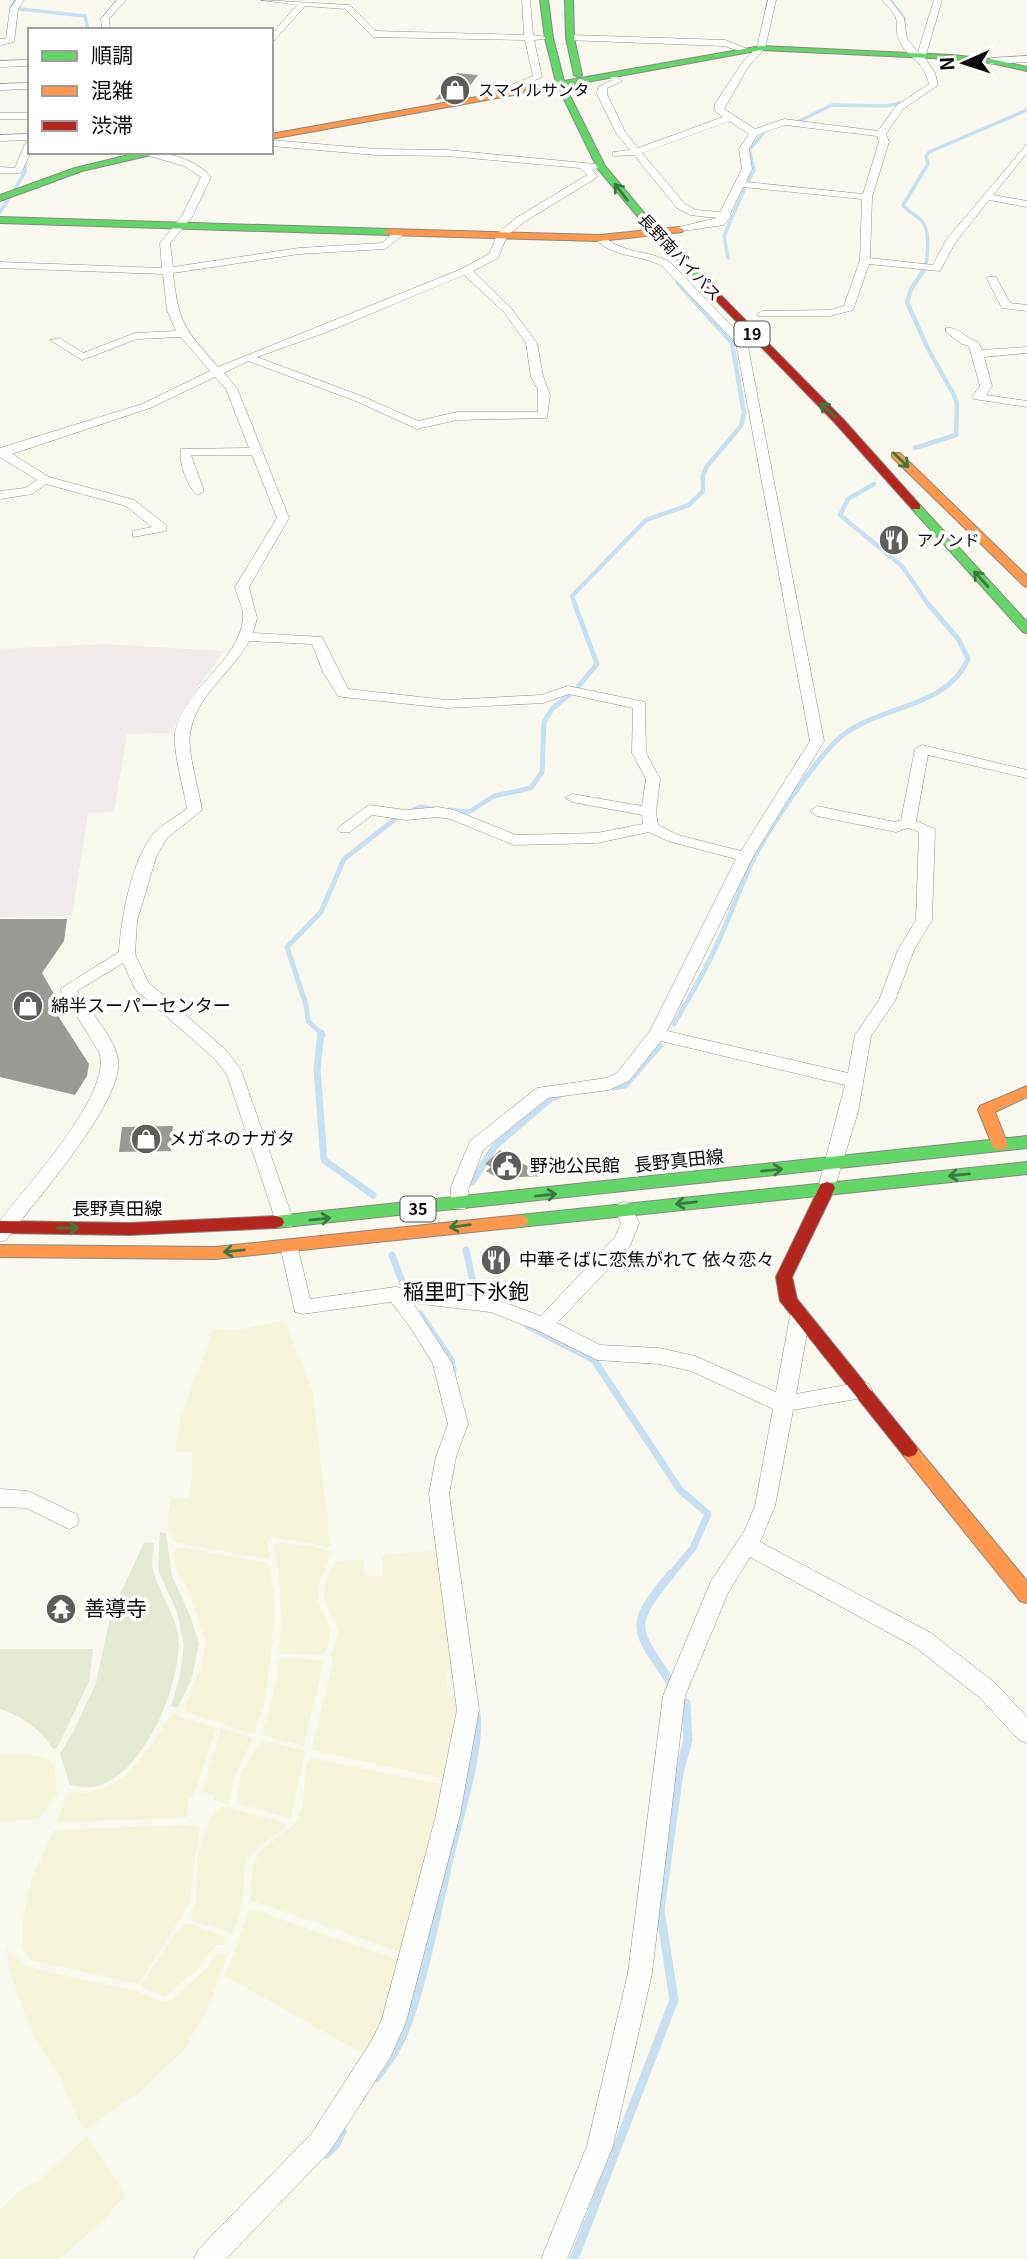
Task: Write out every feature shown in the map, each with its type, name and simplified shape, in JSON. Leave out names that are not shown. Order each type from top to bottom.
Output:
[{"type":"main road","name":"長野南バイパス","points":[[544,0],[549,38],[561,85],[601,167],[657,234],[799,383],[839,421],[1027,629]]},
{"type":"main road","points":[[569,0],[570,38],[580,82],[595,119],[629,171]]},
{"type":"main road","points":[[273,137],[754,49],[919,55],[991,61],[1027,69]]},
{"type":"main road","points":[[2,197],[76,168],[138,154]]},
{"type":"main road","name":"長野南バイパス","points":[[666,216],[698,249]]},
{"type":"main road","points":[[0,219],[600,238],[680,230]]},
{"type":"main road","name":"19","points":[[757,309],[779,333]]},
{"type":"main road","points":[[820,378],[854,414]]},
{"type":"main road","points":[[883,442],[1027,583]]},
{"type":"main road","points":[[1000,1144],[986,1111],[1027,1091]]},
{"type":"main road","name":"長野真田線","points":[[1,1230],[130,1229],[285,1222],[1027,1142]]},
{"type":"main road","name":"35","points":[[0,1251],[215,1253],[1027,1168]]},
{"type":"main road","points":[[827,1188],[784,1276],[789,1301],[1027,1595]]},
{"type":"street","points":[[0,42],[10,42],[12,20],[20,0]]},
{"type":"street","points":[[106,28],[105,19],[122,0]]},
{"type":"street","points":[[265,0],[347,7],[373,34],[549,38]]},
{"type":"street","points":[[524,91],[515,85],[537,76],[529,38],[526,0]]},
{"type":"street","points":[[754,133],[719,110],[720,103],[754,49],[772,0]]},
{"type":"street","points":[[881,134],[901,107],[934,85],[931,73],[919,55],[908,49],[898,32],[900,18],[886,0]]},
{"type":"street","points":[[919,55],[938,0]]},
{"type":"street","points":[[273,39],[303,3]]},
{"type":"street","points":[[0,21],[12,20]]},
{"type":"street","points":[[570,38],[725,43],[754,49]]},
{"type":"street","points":[[991,61],[1027,59]]},
{"type":"street","points":[[0,65],[28,64]]},
{"type":"street","points":[[612,76],[618,81],[602,87],[602,94],[621,133],[636,152],[681,206],[694,212],[726,216]]},
{"type":"street","points":[[0,87],[28,86]]},
{"type":"street","points":[[0,117],[28,116]]},
{"type":"street","points":[[616,154],[636,152],[730,117]]},
{"type":"street","points":[[680,230],[712,226],[720,223],[726,216],[747,169],[744,149],[754,133],[783,121],[881,134]]},
{"type":"street","points":[[757,309],[830,313],[849,308],[865,260],[867,197],[884,142],[881,134]]},
{"type":"street","points":[[0,138],[28,137]]},
{"type":"street","points":[[273,143],[388,152],[447,153],[601,167]]},
{"type":"street","points":[[865,260],[936,269],[950,242],[1027,147]]},
{"type":"street","points":[[0,170],[18,171],[28,148]]},
{"type":"street","points":[[146,154],[187,164],[201,171],[206,177],[187,217],[165,243],[172,310],[183,334],[231,388],[283,518],[242,587],[242,597],[250,615],[244,637],[194,702],[184,724],[182,736],[195,810],[162,835],[148,857],[129,921],[127,954],[141,985],[221,1055],[235,1074],[285,1222]]},
{"type":"street","points":[[2,452],[146,406],[247,357],[323,330],[463,272],[494,256],[502,235],[520,220],[593,176],[584,167]]},
{"type":"street","points":[[740,184],[867,197]]},
{"type":"street","points":[[988,197],[1027,204]]},
{"type":"street","points":[[0,265],[167,271],[299,251],[385,246],[400,232]]},
{"type":"street","points":[[459,1204],[460,1187],[476,1146],[543,1092],[608,1084],[623,1077],[657,1034],[745,857],[817,741],[741,342],[666,264],[652,256],[608,247],[600,238]]},
{"type":"street","points":[[247,357],[360,399],[417,425],[457,416],[543,416],[546,401],[537,376],[535,355],[530,342],[507,308],[469,273],[463,272]]},
{"type":"street","points":[[992,279],[1006,306],[1027,308]]},
{"type":"street","points":[[950,330],[966,342],[974,344],[986,386],[978,397],[1027,404]]},
{"type":"street","points":[[56,340],[82,357],[135,336],[183,334]]},
{"type":"street","points":[[978,354],[1027,350]]},
{"type":"street","points":[[198,491],[186,464],[185,452],[256,451]]},
{"type":"street","points":[[2,452],[45,480],[78,491],[130,502],[162,528],[137,534]]},
{"type":"street","points":[[0,495],[28,491],[45,480]]},
{"type":"street","points":[[244,637],[317,640],[336,684],[343,693],[359,696],[427,704],[543,699],[568,691],[640,705],[639,753],[653,779],[650,819]]},
{"type":"street","points":[[908,822],[922,749],[1027,774]]},
{"type":"street","points":[[572,798],[650,819],[673,838],[745,857]]},
{"type":"street","points":[[345,829],[369,810],[406,815],[438,812],[454,815],[514,840],[597,838],[650,819]]},
{"type":"street","points":[[817,811],[896,827],[908,822],[928,829],[924,920],[906,950],[887,1001],[863,1035],[849,1112],[827,1188]]},
{"type":"street","points":[[1,1230],[52,1168],[108,1085],[110,1060],[68,989],[127,954]]},
{"type":"street","points":[[657,1034],[855,1081]]},
{"type":"street","points":[[544,1325],[623,1241],[630,1223],[624,1209]]},
{"type":"street","points":[[289,1245],[302,1307],[395,1294],[492,1305],[544,1325],[597,1352],[659,1356],[695,1364],[782,1404],[862,1390]]},
{"type":"street","points":[[207,2259],[321,2142],[381,2049],[394,2022],[451,1802],[468,1710],[439,1494],[446,1457],[458,1424],[442,1363],[418,1323],[395,1294]]},
{"type":"street","points":[[554,2259],[600,2146],[640,1973],[674,1696],[719,1588],[747,1545],[765,1506],[800,1316]]},
{"type":"street","points":[[0,1498],[28,1500],[69,1520]]},
{"type":"street","points":[[747,1545],[923,1640],[987,1690],[1027,1733]]},
{"type":"shaded area","points":[[104,644],[224,651],[181,711],[172,733],[127,734],[114,812],[88,813],[72,916],[0,917],[0,649]]},
{"type":"green space","points":[[284,1320],[313,1392],[331,1547],[271,1537],[267,1541],[269,1559],[173,1542],[167,1520],[169,1507],[172,1499],[189,1498],[193,1452],[175,1452],[180,1419],[213,1330],[237,1330]]},
{"type":"green space","points":[[160,1532],[166,1533],[172,1576],[191,1618],[199,1644],[191,1681],[177,1708],[171,1706],[180,1675],[184,1645],[177,1612],[158,1570]]},
{"type":"green space","points":[[144,1543],[154,1543],[153,1571],[178,1634],[175,1675],[168,1699],[158,1723],[131,1764],[115,1778],[97,1786],[70,1785],[60,1754],[96,1683],[111,1613]]},
{"type":"green space","points":[[277,1543],[313,1546],[332,1552],[318,1588],[318,1600],[330,1630],[330,1641],[323,1655],[278,1654],[282,1625],[278,1569],[273,1546]]},
{"type":"green space","points":[[176,1547],[268,1563],[274,1590],[275,1622],[265,1701],[254,1734],[183,1711],[200,1670],[206,1643],[188,1589],[177,1572],[173,1556]]},
{"type":"green space","points":[[438,1550],[456,1671],[446,1671],[448,1695],[460,1696],[447,1779],[311,1750],[333,1662],[331,1655],[339,1631],[324,1599],[325,1582],[337,1561],[364,1559],[365,1575],[382,1576],[382,1555]]},
{"type":"green space","points":[[0,1649],[93,1649],[89,1682],[57,1748],[53,1749],[43,1735],[30,1724],[0,1709]]},
{"type":"green space","points":[[278,1658],[324,1660],[304,1746],[262,1735],[277,1677]]},
{"type":"green space","points":[[171,1714],[216,1728],[193,1797],[188,1800],[187,1818],[57,1822],[68,1792],[87,1793],[106,1788],[126,1775],[151,1746]]},
{"type":"green space","points":[[221,1729],[253,1738],[236,1774],[228,1805],[214,1800],[214,1795],[202,1792]]},
{"type":"green space","points":[[261,1740],[305,1751],[291,1819],[236,1803],[240,1776]]},
{"type":"green space","points":[[0,1755],[46,1757],[54,1767],[58,1793],[39,1819],[0,1822]]},
{"type":"green space","points":[[311,1758],[444,1785],[401,1952],[250,1900],[253,1864],[261,1851],[296,1823],[302,1806],[307,1763]]},
{"type":"green space","points":[[221,1806],[286,1823],[252,1853],[245,1866],[243,1900],[233,1933],[190,1921],[196,1900],[197,1861],[202,1838],[209,1821]]},
{"type":"green space","points":[[182,1825],[200,1827],[189,1905],[138,1984],[30,1960],[22,1947],[22,1920],[33,1875],[54,1830]]},
{"type":"green space","points":[[250,1908],[398,1960],[385,2015],[365,2052],[358,2051],[225,1976]]},
{"type":"green space","points":[[182,1924],[191,1924],[225,1937],[224,1945],[216,1945],[197,1970],[165,1997],[140,1986]]},
{"type":"green space","points":[[6,1948],[25,1965],[137,1991],[162,2002],[171,2000],[208,1967],[214,1956],[228,1953],[210,2004],[184,2050],[137,2094],[87,2129],[81,2126],[60,2077],[30,2029],[10,1972]]},
{"type":"green space","points":[[87,2136],[125,2195],[102,2222],[59,2259],[0,2259],[0,2210],[18,2192],[41,2179]]},
{"type":"building","name":"スマイルサンタ","points":[[457,73],[478,75],[463,95],[435,100]]},
{"type":"building","name":"綿半スーパーセンター","points":[[0,919],[67,919],[64,941],[42,973],[60,1004],[53,1008],[89,1064],[87,1076],[75,1095],[0,1077]]},
{"type":"building","name":"メガネのナガタ","points":[[173,1126],[171,1151],[119,1152],[122,1127]]},
{"type":"building","name":"野池公民館","points":[[500,1150],[544,1176],[498,1178],[486,1171],[491,1167],[485,1164]]},
{"type":"waterway","points":[[11,7],[16,0]]},
{"type":"waterway","points":[[890,0],[904,18],[904,25]]},
{"type":"waterway","points":[[20,9],[85,16],[88,28]]},
{"type":"waterway","points":[[799,121],[832,105],[887,106],[905,102]]},
{"type":"waterway","points":[[925,268],[928,250],[926,229],[920,219],[903,205],[928,164],[926,156],[929,152],[1027,110]]},
{"type":"waterway","points":[[749,180],[754,170],[749,150],[765,131]]},
{"type":"waterway","points":[[15,189],[25,172],[25,159]]},
{"type":"waterway","points":[[728,258],[724,236],[744,190]]},
{"type":"waterway","points":[[0,212],[8,200]]},
{"type":"waterway","points":[[915,448],[956,435],[957,404],[954,395],[928,349],[907,302],[911,289],[925,268]]},
{"type":"waterway","points":[[576,607],[572,596],[646,520],[689,505],[703,491],[703,475],[707,466],[741,426],[744,413],[732,343],[678,283]]},
{"type":"waterway","points":[[874,484],[848,499],[840,515],[902,566],[930,607]]},
{"type":"waterway","points":[[449,810],[469,812],[494,796],[531,788],[542,772],[544,722],[552,709],[577,688],[597,664],[575,605]]},
{"type":"waterway","points":[[674,1024],[700,979],[762,843],[815,766],[835,742],[850,730],[868,720],[926,699],[943,689],[957,676],[968,659],[959,640],[929,605]]},
{"type":"waterway","points":[[409,812],[420,807],[435,809]]},
{"type":"waterway","points":[[321,1033],[308,1021],[306,1005],[287,947],[321,912],[344,859],[399,816]]},
{"type":"waterway","points":[[321,1033],[317,1069],[324,1160],[373,1195]]},
{"type":"waterway","points":[[613,1087],[625,1085],[659,1046]]},
{"type":"waterway","points":[[472,1182],[495,1146],[551,1098],[558,1096]]},
{"type":"waterway","points":[[466,1250],[477,1300]]},
{"type":"waterway","points":[[392,1255],[406,1292]]},
{"type":"waterway","points":[[420,1314],[451,1360],[453,1370]]},
{"type":"waterway","points":[[528,1326],[594,1360],[680,1490],[708,1514],[693,1548],[670,1576]]},
{"type":"waterway","points":[[670,1681],[643,1638],[641,1627],[648,1605],[671,1574]]},
{"type":"waterway","points":[[574,2259],[674,2000],[660,1910],[679,1773],[688,1740],[686,1703]]},
{"type":"waterway","points":[[376,2078],[401,2038],[418,1989],[472,1764],[476,1714]]},
{"type":"waterway","points":[[326,2154],[336,2144],[342,2131]]},
{"type":"traffic: fast","points":[[544,0],[549,38],[561,85],[601,167],[657,234],[704,283]]},
{"type":"traffic: fast","points":[[569,0],[570,38],[578,75]]},
{"type":"traffic: fast","points":[[555,85],[761,48],[951,57],[991,61],[1027,69]]},
{"type":"traffic: fast","points":[[0,198],[78,169],[148,154]]},
{"type":"traffic: fast","points":[[0,220],[389,232]]},
{"type":"traffic: fast","points":[[916,507],[1027,629]]},
{"type":"traffic: fast","points":[[276,1222],[1027,1142]]},
{"type":"traffic: fast","points":[[520,1221],[1027,1168]]},
{"type":"traffic: slow","points":[[273,137],[555,85]]},
{"type":"traffic: slow","points":[[389,232],[600,238],[679,230]]},
{"type":"traffic: slow","points":[[896,455],[1027,583]]},
{"type":"traffic: slow","points":[[1000,1145],[986,1110],[1027,1091]]},
{"type":"traffic: slow","points":[[0,1251],[215,1253],[520,1221]]},
{"type":"traffic: slow","points":[[909,1450],[1027,1595]]},
{"type":"traffic: jam","points":[[704,283],[839,421],[916,507]]},
{"type":"traffic: jam","points":[[827,1188],[784,1277],[789,1301],[909,1450]]},
{"type":"traffic: jam","points":[[0,1227],[130,1229],[276,1222]]},
{"type":"place","name":"スマイルサンタ","points":[[455,90]]},
{"type":"place","name":"アノンド","points":[[894,540]]},
{"type":"place","name":"綿半スーパーセンター","points":[[28,1006]]},
{"type":"place","name":"メガネのナガタ","points":[[146,1139]]},
{"type":"place","name":"野池公民館","points":[[507,1166]]},
{"type":"place","name":"中華そばに恋焦がれて 依々恋々","points":[[496,1260]]},
{"type":"place","name":"善導寺","points":[[61,1609]]},
{"type":"district","name":"稲里町下氷鉋","points":[[466,1292]]}]
